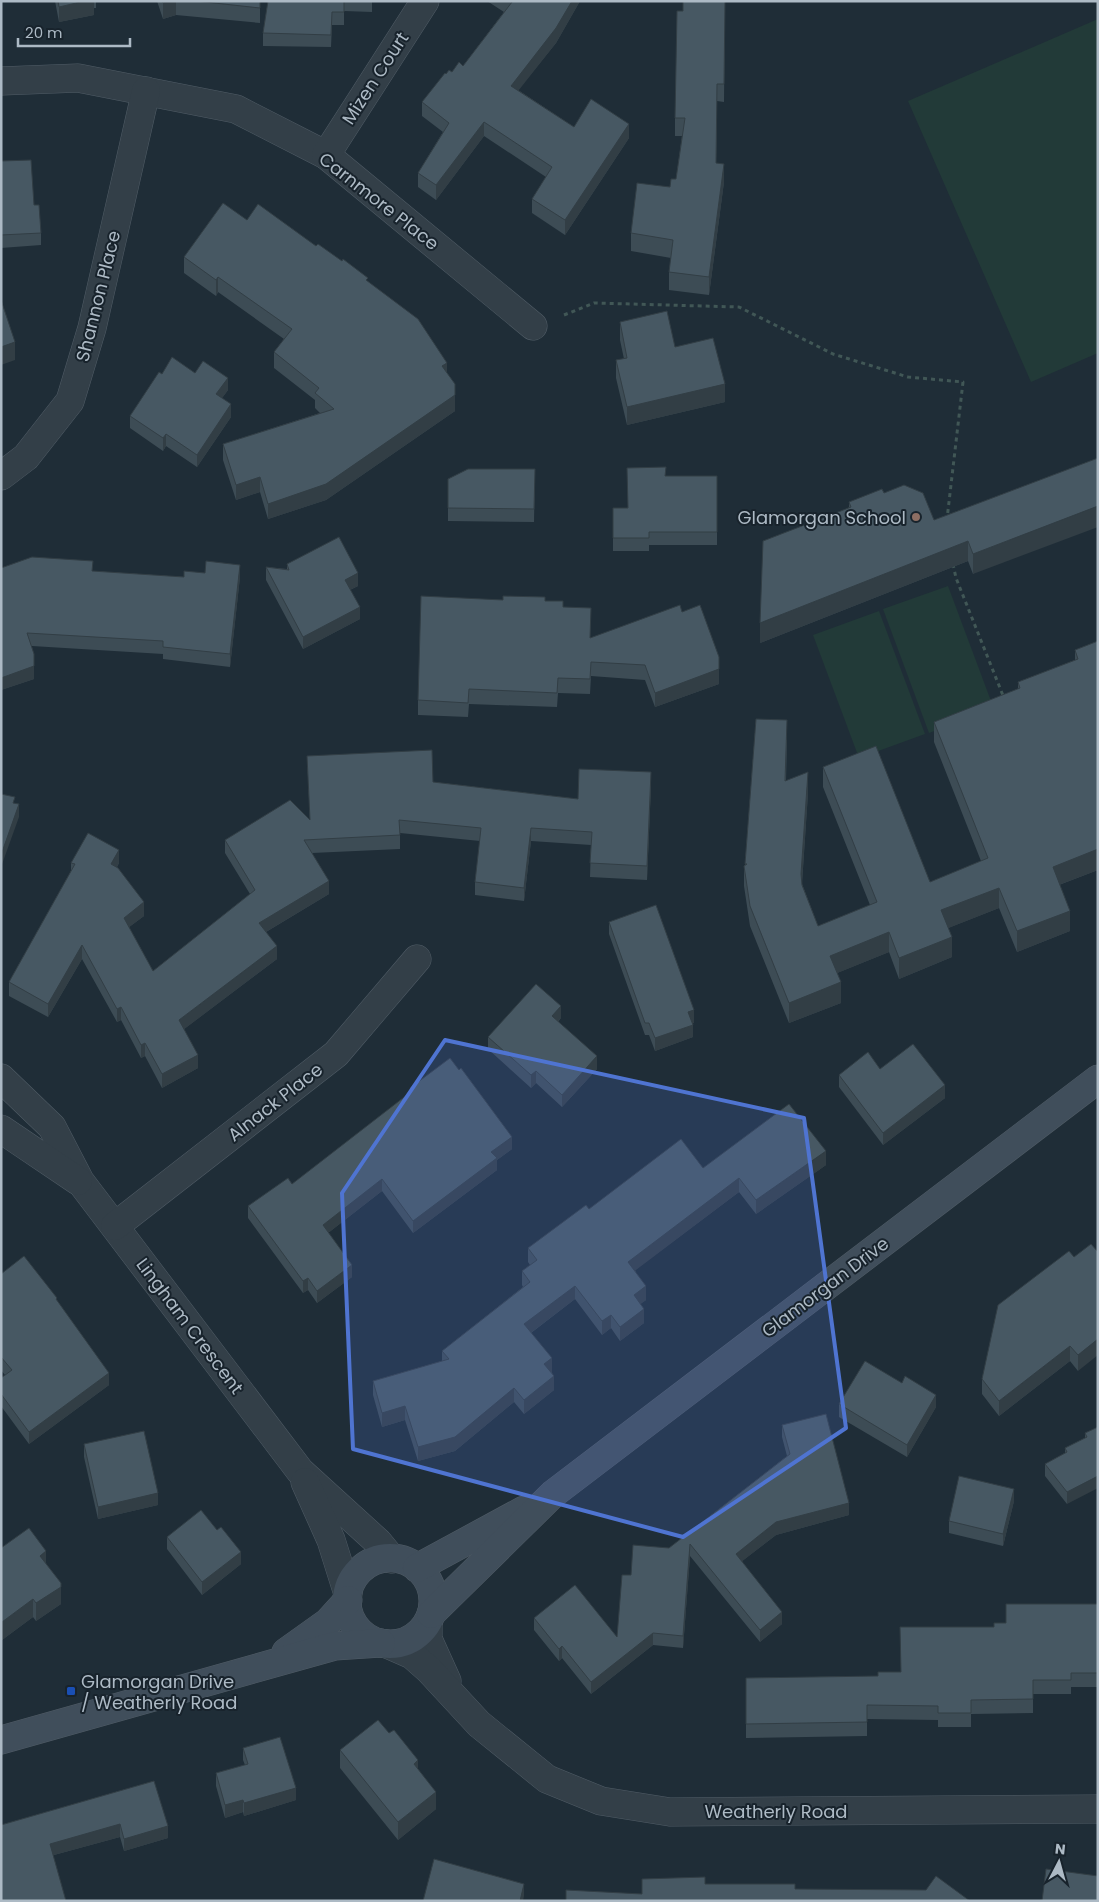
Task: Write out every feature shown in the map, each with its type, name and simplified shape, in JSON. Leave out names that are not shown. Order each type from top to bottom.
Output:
[{"type":"street","name":"Mizen Court","points":[[326,155],[425,1]]},
{"type":"street","name":"Carnmore Place","points":[[1,80],[78,78],[236,109],[326,155],[533,326]]},
{"type":"street","name":"Shannon Place","points":[[1,476],[26,457],[70,401],[92,328],[146,91]]},
{"type":"street","name":"Alnack Place","points":[[114,1226],[336,1054],[417,959]]},
{"type":"street","name":"Lingham Crescent","points":[[1,1078],[52,1127],[80,1181],[300,1471],[378,1542],[392,1558]]},
{"type":"street","name":"Glamorgan Drive","points":[[429,1618],[553,1494],[1098,1079]]},
{"type":"street","name":"Lingham Crescent","points":[[1,1130],[80,1181]]},
{"type":"street","name":"Lingham Crescent","points":[[300,1471],[331,1540],[348,1597]]},
{"type":"street","name":"Glamorgan Drive","points":[[417,1568],[553,1494]]},
{"type":"street","points":[[1,1740],[335,1646],[399,1643],[410,1639],[420,1632],[429,1618],[433,1601],[426,1577],[406,1561],[392,1558],[372,1562],[356,1575],[348,1597],[333,1618],[297,1647],[251,1669]]},
{"type":"street","points":[[348,1597],[350,1615],[357,1628],[368,1637],[384,1643]]},
{"type":"street","name":"Weatherly Road","points":[[429,1618],[428,1639],[445,1678],[461,1703],[480,1724]]},
{"type":"street","name":"Weatherly Road","points":[[384,1643],[412,1655],[429,1670],[480,1724],[547,1779],[601,1801],[670,1812],[1098,1809]]},
{"type":"path","points":[[533,326],[594,303],[739,307],[833,354],[908,377],[963,382],[946,521]]},
{"type":"path","points":[[952,559],[956,578],[1004,698],[1013,695]]},
{"type":"highlighted area","points":[[445,1040],[804,1118],[846,1428],[683,1537],[353,1449],[342,1193]]},
{"type":"green space","points":[[1098,19],[1098,353],[1031,382],[908,101]]},
{"type":"green space","points":[[948,586],[994,709],[929,733],[883,609]]},
{"type":"green space","points":[[879,611],[925,734],[859,758],[813,635]]},
{"type":"building","points":[[58,1],[85,1],[59,7]]},
{"type":"building","points":[[196,1],[260,1],[260,8]]},
{"type":"building","points":[[268,1],[344,1],[344,12],[332,12],[331,35],[263,33]]},
{"type":"building","points":[[511,1],[572,1],[556,28],[511,86],[574,127],[591,99],[629,124],[565,220],[532,199],[552,167],[484,122],[436,185],[418,173],[449,123],[422,102],[445,73],[449,70],[452,72],[459,62],[463,66]]},
{"type":"building","points":[[683,1],[725,1],[724,84],[717,84],[716,163],[724,164],[709,277],[669,272],[673,240],[631,233],[637,183],[670,187],[671,179],[676,179],[685,118],[675,118],[677,11],[683,11]]},
{"type":"building","points":[[31,160],[34,205],[39,205],[41,233],[1,235],[1,161]]},
{"type":"building","points":[[223,203],[247,220],[258,204],[316,246],[318,244],[342,261],[343,259],[368,278],[366,280],[418,319],[447,363],[442,366],[455,384],[455,395],[326,484],[268,504],[260,477],[236,485],[223,444],[334,409],[315,393],[319,388],[274,352],[292,329],[218,277],[216,280],[184,257]]},
{"type":"building","points":[[1,300],[15,342],[1,347]]},
{"type":"building","points":[[667,311],[675,347],[713,338],[725,384],[627,407],[616,360],[627,358],[620,322]]},
{"type":"building","points":[[172,357],[195,373],[203,361],[228,378],[216,394],[231,404],[197,455],[166,434],[163,438],[130,416],[159,372],[162,374]]},
{"type":"building","points":[[1098,458],[1098,506],[973,554],[968,541],[760,623],[763,541],[851,507],[849,502],[882,489],[884,493],[904,485],[923,493],[934,520]]},
{"type":"building","points":[[666,467],[665,476],[717,476],[717,532],[649,532],[649,538],[613,538],[613,508],[628,508],[627,468]]},
{"type":"building","points":[[468,469],[535,469],[534,509],[448,508],[448,479]]},
{"type":"building","points":[[339,537],[358,573],[345,580],[360,607],[303,637],[266,567],[289,570],[287,564]]},
{"type":"building","points":[[32,557],[93,561],[92,571],[184,577],[184,571],[205,573],[206,561],[240,565],[230,654],[163,647],[163,641],[27,633],[34,654],[34,666],[1,678],[1,568]]},
{"type":"building","points":[[421,596],[503,600],[503,596],[545,597],[545,601],[563,601],[563,607],[591,608],[590,638],[680,605],[682,612],[700,605],[719,657],[719,669],[655,693],[645,665],[591,662],[590,679],[558,678],[557,693],[469,689],[468,703],[418,700]]},
{"type":"building","points":[[1098,641],[1098,849],[1053,867],[1070,911],[1017,931],[999,888],[941,910],[952,937],[899,958],[889,932],[830,956],[841,982],[789,1003],[750,906],[744,866],[747,864],[745,864],[756,719],[787,720],[785,781],[808,772],[801,874],[802,885],[818,926],[877,902],[823,767],[876,746],[930,882],[988,858],[934,722],[1020,688],[1018,682],[1078,659],[1075,650]]},
{"type":"building","points":[[432,750],[433,782],[578,799],[579,769],[651,772],[647,866],[590,863],[592,832],[531,828],[524,888],[475,882],[481,828],[399,820],[400,835],[304,840],[329,881],[259,923],[277,946],[179,1020],[198,1055],[162,1074],[145,1043],[141,1045],[121,1007],[117,1009],[82,945],[48,1004],[9,982],[75,864],[71,863],[88,833],[119,850],[111,864],[118,868],[144,902],[124,918],[153,971],[255,890],[225,840],[290,800],[310,820],[307,756]]},
{"type":"building","points":[[1,794],[15,797],[13,803],[19,804],[1,855]]},
{"type":"building","points":[[656,905],[694,1010],[688,1012],[693,1025],[655,1038],[649,1023],[645,1023],[609,922]]},
{"type":"building","points":[[536,984],[561,1006],[552,1016],[597,1056],[562,1095],[536,1071],[531,1075],[488,1037]]},
{"type":"building","points":[[913,1044],[945,1085],[883,1133],[839,1075],[868,1052],[880,1069]]},
{"type":"building","points":[[450,1058],[459,1070],[461,1068],[512,1137],[491,1152],[497,1158],[413,1221],[382,1179],[323,1225],[352,1265],[317,1291],[308,1278],[303,1281],[248,1206],[288,1178],[292,1184],[412,1091],[410,1088]]},
{"type":"building","points":[[789,1104],[826,1151],[756,1200],[739,1178],[628,1262],[646,1286],[634,1295],[644,1309],[620,1327],[611,1315],[602,1321],[575,1286],[524,1324],[552,1358],[544,1364],[554,1376],[524,1400],[514,1388],[455,1437],[418,1447],[405,1406],[382,1413],[373,1381],[449,1359],[442,1351],[530,1282],[522,1271],[537,1260],[528,1248],[586,1205],[589,1209],[681,1139],[703,1168]]},
{"type":"building","points":[[1091,1244],[1098,1252],[1098,1339],[1078,1355],[1070,1346],[999,1401],[982,1379],[998,1305],[1069,1251],[1074,1257]]},
{"type":"building","points":[[24,1256],[57,1298],[109,1373],[29,1432],[1,1394],[1,1378],[12,1370],[1,1357],[1,1274]]},
{"type":"building","points":[[865,1361],[902,1383],[905,1376],[936,1395],[907,1445],[839,1404]]},
{"type":"building","points":[[826,1414],[849,1503],[776,1522],[736,1554],[782,1612],[760,1630],[690,1544],[683,1636],[653,1633],[591,1682],[562,1646],[559,1649],[534,1618],[575,1585],[617,1637],[622,1575],[631,1575],[633,1545],[669,1548],[790,1454],[782,1425]]},
{"type":"building","points":[[1098,1427],[1098,1476],[1067,1492],[1045,1464],[1067,1452],[1065,1448],[1087,1437],[1085,1433]]},
{"type":"building","points":[[144,1431],[158,1493],[98,1507],[84,1444]]},
{"type":"building","points":[[959,1476],[1014,1489],[1003,1534],[949,1521]]},
{"type":"building","points":[[201,1510],[217,1530],[221,1527],[241,1552],[202,1582],[167,1537]]},
{"type":"building","points":[[29,1528],[46,1551],[40,1556],[61,1583],[61,1587],[36,1603],[33,1599],[2,1622],[1,1548]]},
{"type":"building","points":[[1006,1604],[1098,1604],[1098,1673],[1071,1673],[1071,1680],[1033,1680],[1033,1699],[971,1700],[971,1713],[938,1713],[938,1706],[867,1705],[867,1722],[746,1724],[746,1678],[878,1676],[878,1672],[901,1672],[900,1627],[994,1627],[994,1623],[1006,1623]]},
{"type":"building","points":[[378,1720],[389,1733],[394,1730],[418,1760],[414,1764],[436,1792],[398,1822],[340,1750]]},
{"type":"building","points":[[280,1737],[296,1788],[244,1803],[243,1800],[225,1805],[216,1773],[248,1764],[243,1748]]},
{"type":"building","points":[[154,1781],[168,1826],[124,1839],[120,1824],[50,1844],[66,1901],[1,1901],[1,1825]]},
{"type":"building","points":[[434,1859],[524,1884],[520,1901],[423,1901]]},
{"type":"building","points":[[1046,1869],[1098,1876],[1098,1901],[1042,1901]]},
{"type":"building","points":[[936,1876],[970,1901],[566,1901],[566,1890],[642,1894],[642,1879],[705,1877],[705,1884],[795,1884],[795,1889],[926,1890]]},
{"type":"place","name":"Glamorgan School","points":[[916,517]]},
{"type":"place","name":"Glamorgan Drive / Weatherly Road","points":[[71,1691]]}]
